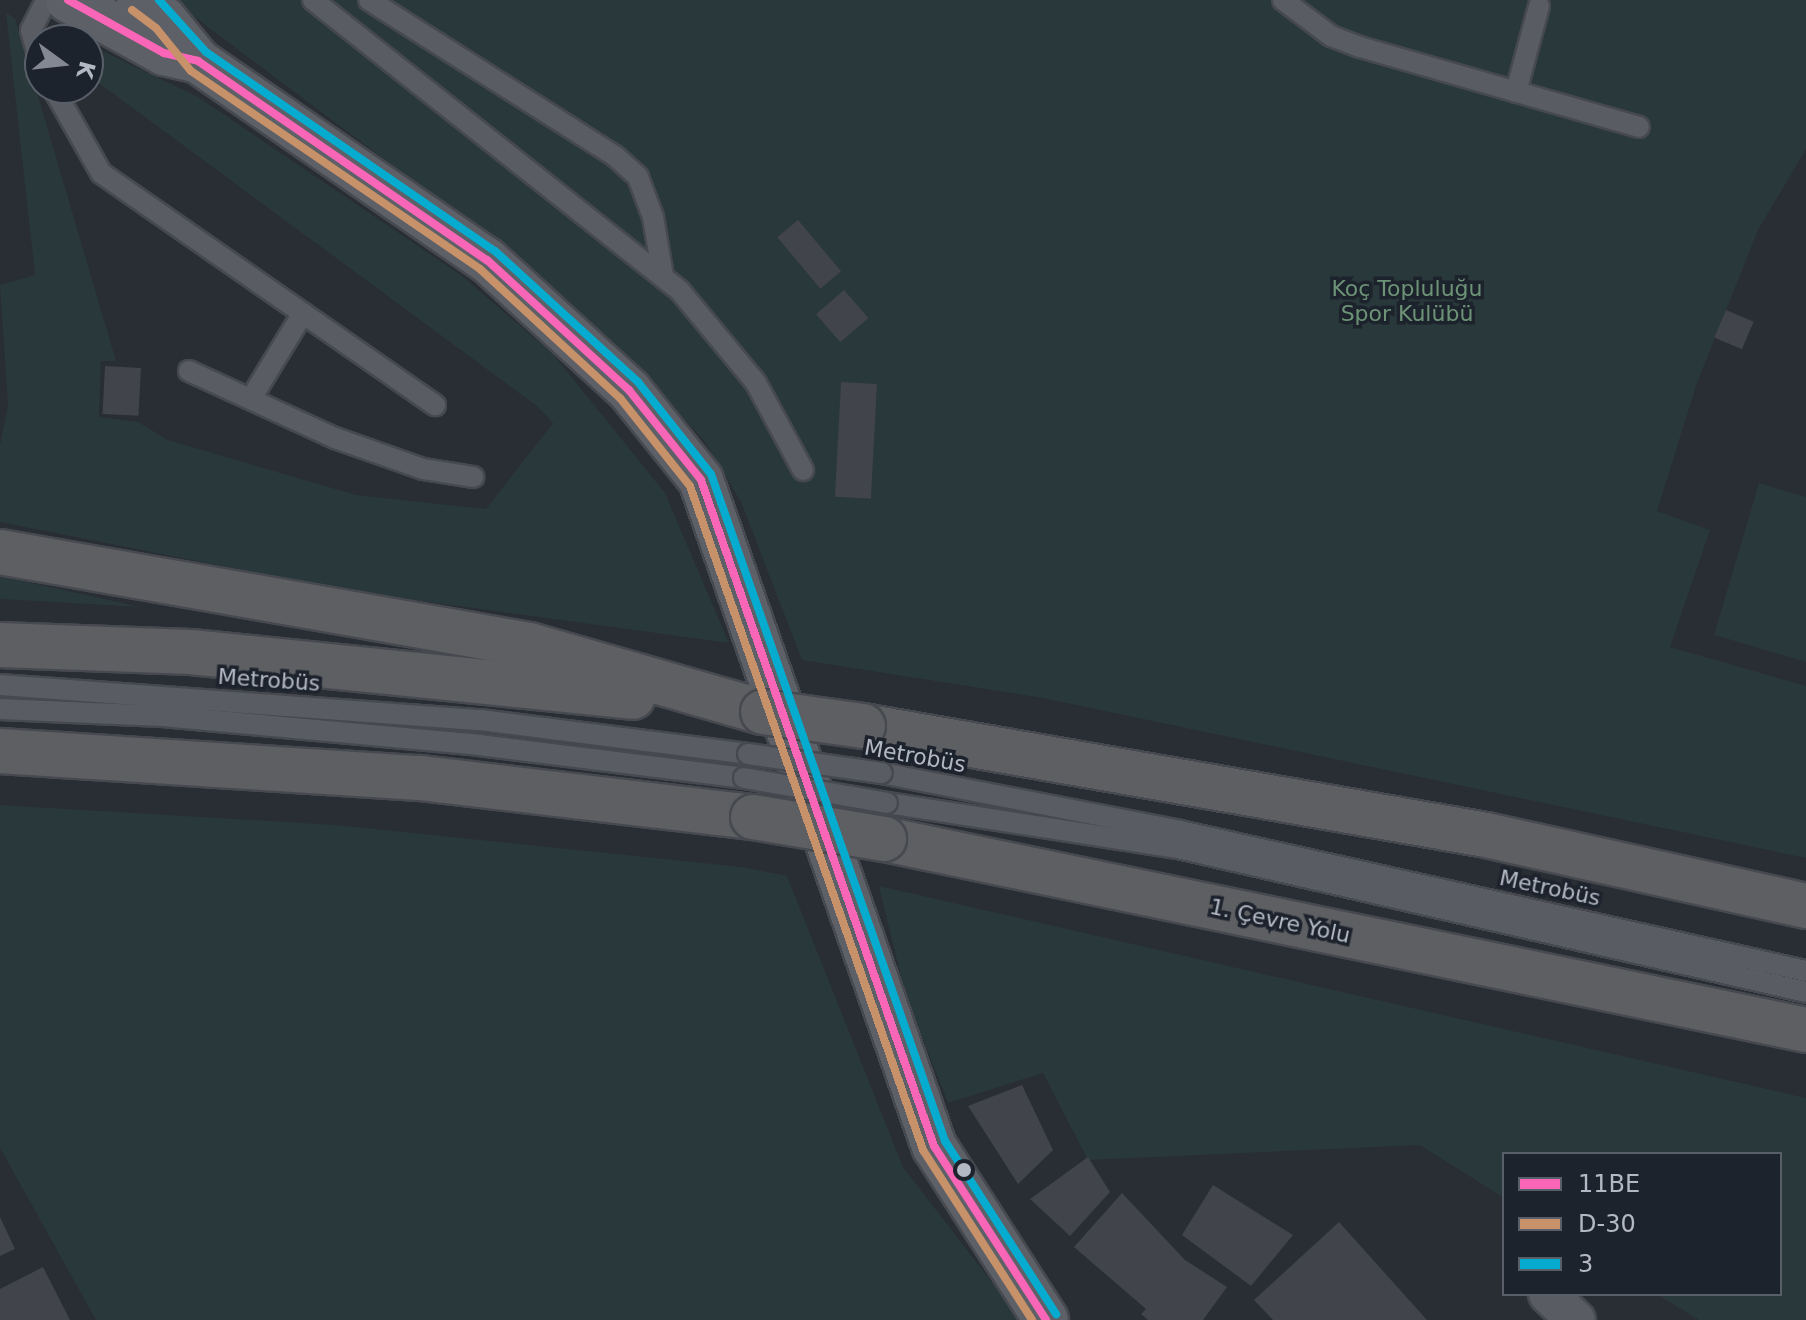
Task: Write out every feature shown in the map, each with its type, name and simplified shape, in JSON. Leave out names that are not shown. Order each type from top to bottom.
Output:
[{"type":"highway","points":[[0,552],[529,645],[763,712]]},
{"type":"highway","points":[[0,645],[191,652],[763,712],[863,726],[1486,835],[1806,906]]},
{"type":"highway","name":"1. Çevre Yolu","points":[[13,754],[749,798],[886,821],[1796,1029]]},
{"type":"main road","points":[[68,0],[164,53],[198,61]]},
{"type":"main road","points":[[139,0],[164,19],[198,61],[487,260],[629,390],[701,480],[934,1146],[1046,1320]]},
{"type":"street","points":[[1550,1296],[1576,1320]]},
{"type":"lane","points":[[34,24],[46,0]]},
{"type":"lane","points":[[313,0],[663,276],[730,347],[803,470]]},
{"type":"lane","points":[[369,0],[615,156],[638,177],[653,217],[663,276]]},
{"type":"lane","points":[[1283,0],[1331,36],[1639,127]]},
{"type":"lane","points":[[1516,92],[1539,6]]},
{"type":"lane","points":[[62,104],[101,173],[435,405]]},
{"type":"lane","points":[[252,397],[303,313]]},
{"type":"lane","points":[[189,371],[252,397],[335,438],[423,469],[473,477]]},
{"type":"lane","name":"Metrobüs","points":[[0,685],[480,720],[882,773],[1180,831],[1806,971]]},
{"type":"lane","name":"Metrobüs","points":[[0,709],[162,716],[479,745],[749,798]]},
{"type":"lane","name":"Metrobüs","points":[[886,821],[1178,848],[1806,992]]},
{"type":"green space","name":"Koç Topluluğu Spor Kulübü","points":[[172,0],[1806,0],[1806,149],[1758,230],[1697,383],[1657,511],[1710,530],[1670,647],[1806,686],[1806,858],[1043,698],[802,660],[741,502],[705,442],[628,356],[493,241]]},
{"type":"green space","points":[[6,13],[15,18],[24,49],[24,104],[40,104],[116,361],[101,361],[99,417],[138,422],[168,440],[356,495],[486,509],[553,423],[538,407],[104,87],[104,52],[198,97],[461,275],[553,354],[665,493],[729,643],[348,591],[0,522],[0,445],[8,405],[0,285],[35,275]]},
{"type":"green space","points":[[1759,483],[1806,497],[1806,662],[1714,635]]},
{"type":"green space","points":[[0,576],[141,607],[0,599]]},
{"type":"green space","points":[[0,805],[336,825],[742,867],[787,876],[903,1167],[1021,1320],[96,1320],[0,1148]]},
{"type":"green space","points":[[879,886],[1806,1098],[1806,1320],[1699,1320],[1660,1296],[1782,1296],[1782,1152],[1502,1152],[1502,1197],[1420,1145],[1088,1160],[1043,1073],[948,1103],[905,994]]},
{"type":"building","points":[[798,220],[841,271],[820,289],[777,237]]},
{"type":"building","points":[[844,290],[868,318],[840,342],[816,314]]},
{"type":"building","points":[[1726,310],[1754,322],[1742,349],[1714,338]]},
{"type":"building","points":[[105,366],[141,368],[138,416],[102,414]]},
{"type":"building","points":[[841,382],[877,384],[871,499],[835,497]]},
{"type":"building","points":[[1022,1085],[1053,1150],[1018,1184],[968,1106]]},
{"type":"building","points":[[1088,1157],[1110,1192],[1070,1236],[1030,1199]]},
{"type":"building","points":[[1213,1185],[1293,1235],[1251,1286],[1182,1235]]},
{"type":"building","points":[[1122,1193],[1185,1260],[1227,1287],[1203,1320],[1148,1320],[1141,1314],[1146,1309],[1074,1247]]},
{"type":"building","points":[[0,1217],[15,1249],[0,1256]]},
{"type":"building","points":[[1339,1222],[1427,1320],[1273,1320],[1254,1300]]},
{"type":"building","points":[[43,1267],[70,1320],[0,1320],[0,1289]]},
{"type":"transit line","name":"11BE","points":[[68,0],[164,53],[198,61],[487,260],[629,390],[701,480],[934,1146],[1046,1320]]},
{"type":"transit line","name":"3","points":[[159,0],[206,52],[495,251],[638,382],[711,474],[945,1141],[1056,1314]]},
{"type":"transit line","name":"D-30","points":[[132,10],[156,28],[191,71],[480,269],[620,398],[690,486],[923,1150],[1032,1320]]}]
